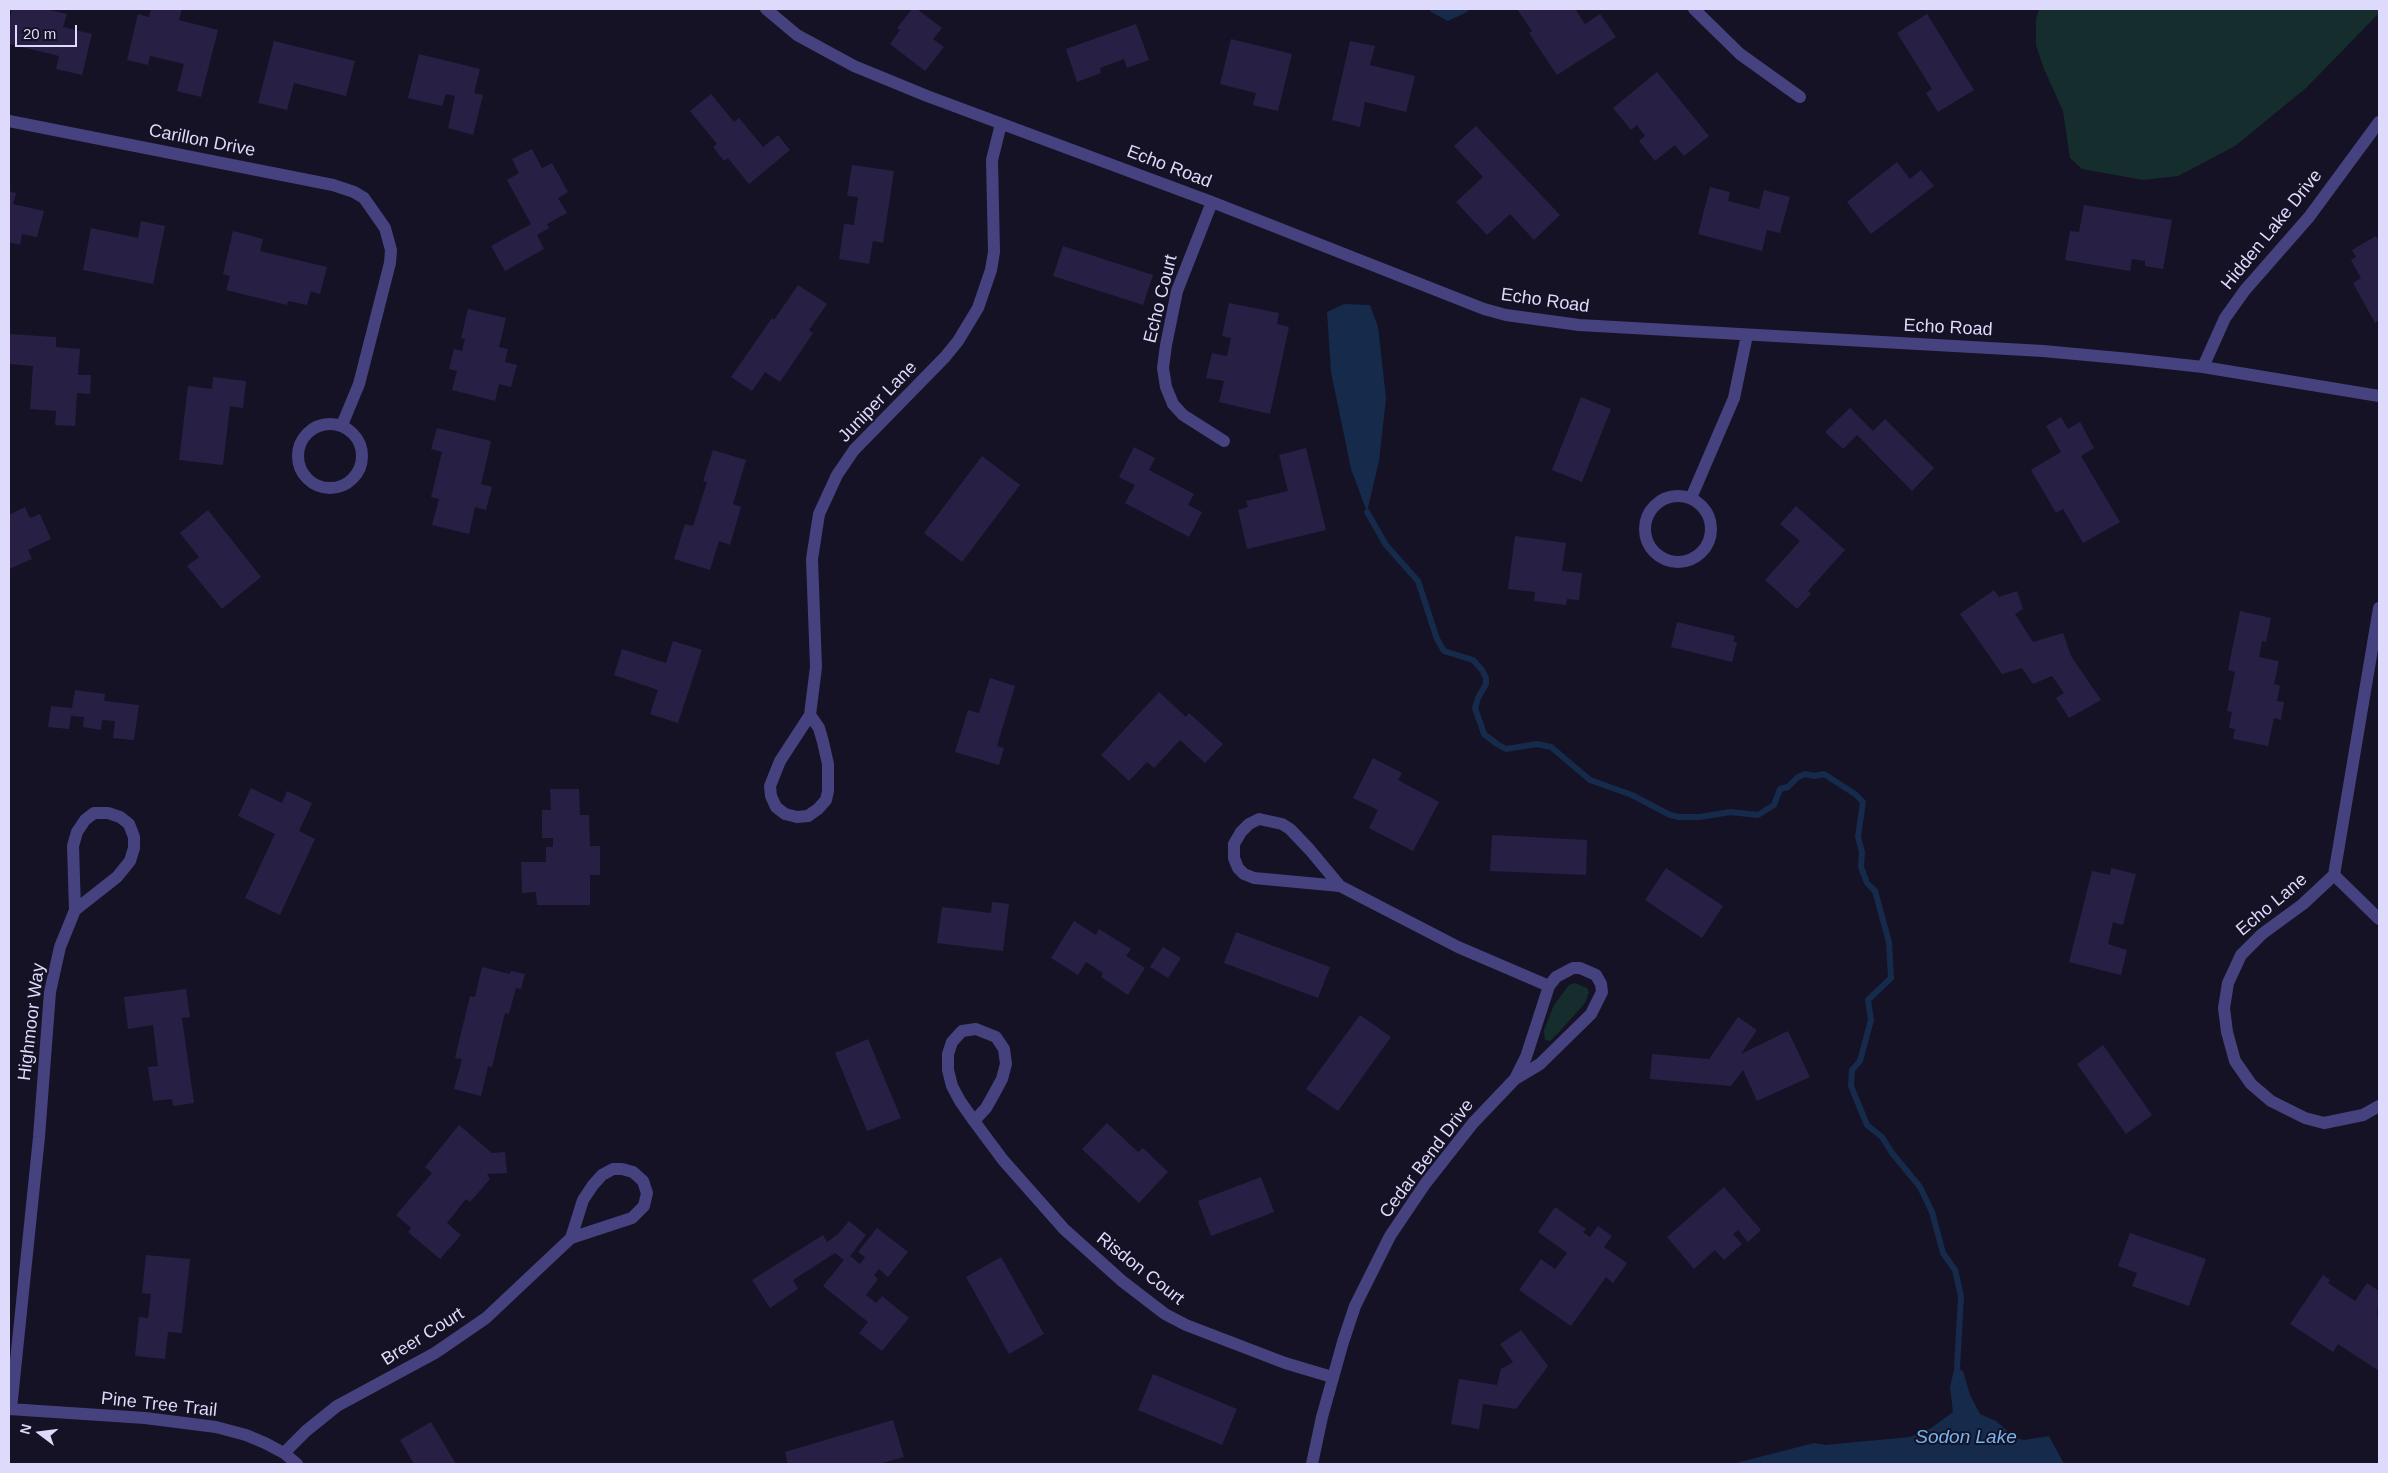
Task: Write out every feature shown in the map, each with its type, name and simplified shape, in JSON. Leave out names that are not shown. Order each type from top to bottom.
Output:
[{"type":"street","name":"Echo Road","points":[[766,9],[806,40],[854,66],[1001,124],[1212,202],[1484,309],[1506,315],[1579,325],[2043,351],[2203,368],[2379,396]]},
{"type":"street","points":[[1694,9],[1740,54],[1800,97]]},
{"type":"street","name":"Carillon Drive","points":[[9,121],[333,185],[354,192],[364,198],[379,216],[389,238],[391,250],[388,270],[359,384],[342,425]]},
{"type":"street","name":"Hidden Lake Drive","points":[[2203,368],[2224,318],[2245,290],[2309,217],[2379,122]]},
{"type":"street","name":"Juniper Lane","points":[[810,716],[819,728],[824,742],[828,764],[828,791],[826,800],[818,809],[808,816],[796,817],[785,814],[776,807],[771,796],[770,786],[780,761],[810,716],[816,667],[812,559],[814,535],[819,514],[837,475],[849,457],[941,362],[958,341],[978,308],[991,270],[994,252],[992,160],[1001,124]]},
{"type":"street","name":"Echo Court","points":[[1212,202],[1177,291],[1163,368],[1166,387],[1173,404],[1190,420],[1224,441]]},
{"type":"street","points":[[1691,498],[1734,398],[1747,335]]},
{"type":"street","points":[[332,424],[342,425],[357,438],[362,447],[360,467],[348,482],[329,488],[319,486],[304,473],[298,454],[301,444],[313,429],[332,424]]},
{"type":"street","points":[[1681,496],[1691,498],[1700,504],[1707,513],[1711,524],[1710,535],[1706,545],[1695,556],[1679,561],[1668,560],[1658,555],[1648,542],[1646,526],[1648,515],[1662,500],[1681,496]]},
{"type":"street","name":"Echo Lane","points":[[2379,608],[2334,875],[2303,904],[2262,934],[2241,955],[2228,983],[2224,1008],[2226,1032],[2235,1061],[2251,1084],[2271,1101],[2287,1110],[2324,1123],[2363,1115],[2379,1106]]},
{"type":"street","name":"Highmoor Way","points":[[10,1409],[36,1164],[50,992],[60,947],[75,910],[73,846],[77,832],[85,820],[94,813],[108,813],[120,817],[129,824],[134,836],[134,848],[130,861],[117,877],[75,910]]},
{"type":"street","points":[[1340,886],[1254,878],[1244,874],[1238,868],[1234,858],[1234,844],[1241,832],[1259,819],[1282,824],[1296,836],[1340,886],[1458,947],[1549,986]]},
{"type":"street","name":"Echo Lane","points":[[2334,875],[2379,919]]},
{"type":"street","name":"Cedar Bend Drive","points":[[1312,1464],[1332,1377],[1355,1306],[1390,1236],[1451,1150],[1515,1079],[1526,1057],[1549,986],[1565,971],[1580,968],[1596,975],[1601,984],[1602,992],[1590,1014],[1540,1064],[1515,1079]]},
{"type":"street","name":"Risdon Court","points":[[974,1121],[986,1108],[995,1092],[1002,1079],[1006,1064],[1004,1049],[996,1037],[976,1028],[962,1031],[952,1042],[948,1054],[948,1070],[952,1086],[974,1121],[1032,1196],[1064,1229],[1122,1281],[1165,1314],[1186,1326],[1221,1340],[1332,1377]]},
{"type":"street","name":"Breer Court","points":[[284,1453],[306,1430],[338,1406],[435,1353],[486,1318],[571,1238],[632,1218],[644,1206],[647,1192],[643,1181],[632,1172],[622,1169],[613,1169],[602,1175],[593,1184],[583,1200],[571,1238]]},
{"type":"street","name":"Pine Tree Trail","points":[[10,1409],[145,1418],[216,1427],[246,1435],[284,1453],[297,1464]]},
{"type":"green space","points":[[2039,9],[2379,9],[2379,13],[2306,88],[2235,146],[2178,176],[2143,180],[2082,169],[2070,158],[2063,111],[2044,69],[2036,45],[2036,20]]},
{"type":"green space","points":[[1575,983],[1587,988],[1589,992],[1585,1003],[1550,1041],[1545,1040],[1544,1030],[1554,1005],[1569,985]]},
{"type":"water","points":[[1430,9],[1469,9],[1467,12],[1448,21],[1431,12]]},
{"type":"water","points":[[1344,304],[1370,305],[1378,327],[1386,398],[1379,461],[1367,512],[1351,469],[1331,372],[1327,312]]},
{"type":"water","name":"Sodon Lake","points":[[1957,1368],[1963,1371],[1970,1395],[1980,1414],[1996,1421],[2016,1438],[2024,1440],[2049,1436],[2064,1464],[1732,1464],[1814,1443],[1825,1445],[1910,1437],[1931,1428],[1953,1412],[1950,1387],[1954,1370]]},
{"type":"building","points":[[12,9],[45,9],[67,14],[63,27],[92,34],[82,75],[56,69],[59,56],[9,44],[9,23]]},
{"type":"building","points":[[151,9],[182,9],[179,20],[218,30],[201,97],[177,91],[184,64],[150,56],[148,65],[127,60],[138,14],[149,17]]},
{"type":"building","points":[[912,9],[917,9],[942,28],[933,39],[944,47],[925,71],[890,44],[900,30],[897,28]]},
{"type":"building","points":[[1517,9],[1575,9],[1585,24],[1600,14],[1616,37],[1557,75],[1529,33],[1532,31]]},
{"type":"building","points":[[1927,14],[1974,90],[1938,112],[1926,93],[1932,89],[1897,33]]},
{"type":"building","points":[[1136,24],[1149,60],[1127,68],[1124,59],[1100,68],[1101,73],[1077,82],[1066,49]]},
{"type":"building","points":[[1231,39],[1292,54],[1278,111],[1253,105],[1256,93],[1220,84]]},
{"type":"building","points":[[274,41],[355,61],[346,96],[294,83],[287,110],[258,103]]},
{"type":"building","points":[[1350,41],[1375,46],[1370,65],[1415,76],[1406,112],[1365,102],[1360,127],[1332,120]]},
{"type":"building","points":[[419,54],[480,69],[474,93],[483,95],[473,135],[448,128],[455,96],[446,94],[442,106],[408,98]]},
{"type":"building","points":[[1657,72],[1709,136],[1684,156],[1675,145],[1655,161],[1639,141],[1645,136],[1637,125],[1631,130],[1613,108]]},
{"type":"building","points":[[711,94],[734,122],[739,118],[763,147],[778,135],[790,150],[749,184],[728,158],[724,161],[713,147],[717,144],[690,111]]},
{"type":"building","points":[[1476,126],[1560,215],[1534,240],[1510,214],[1487,235],[1456,202],[1483,177],[1454,146]]},
{"type":"building","points":[[532,149],[542,168],[552,163],[568,192],[558,198],[567,213],[547,224],[549,228],[537,235],[544,249],[505,271],[491,246],[531,224],[507,180],[519,173],[512,159]]},
{"type":"building","points":[[1897,162],[1910,179],[1921,170],[1934,186],[1871,234],[1847,202]]},
{"type":"building","points":[[852,165],[894,171],[883,243],[873,241],[869,264],[839,259],[844,224],[854,225],[858,197],[847,196]]},
{"type":"building","points":[[1710,187],[1730,192],[1728,201],[1759,209],[1764,190],[1790,197],[1780,233],[1767,230],[1762,251],[1698,234]]},
{"type":"building","points":[[9,191],[16,193],[13,204],[44,211],[37,237],[22,234],[20,245],[9,242]]},
{"type":"building","points":[[2084,205],[2172,220],[2163,269],[2145,266],[2145,261],[2132,259],[2130,271],[2065,260],[2070,231],[2079,232]]},
{"type":"building","points":[[141,221],[165,226],[153,284],[83,270],[91,228],[138,238]]},
{"type":"building","points":[[233,231],[263,239],[260,251],[327,267],[320,294],[311,291],[307,305],[288,301],[287,305],[226,290],[230,276],[223,274]]},
{"type":"building","points":[[2376,236],[2379,241],[2379,320],[2375,323],[2353,283],[2361,278],[2351,260],[2356,257],[2352,250]]},
{"type":"building","points":[[1063,246],[1153,275],[1143,305],[1053,276]]},
{"type":"building","points":[[798,285],[827,304],[809,330],[813,333],[780,382],[765,372],[752,391],[731,377],[772,318],[774,320]]},
{"type":"building","points":[[1229,303],[1279,313],[1277,324],[1289,327],[1270,414],[1219,402],[1224,381],[1206,378],[1212,353],[1227,356],[1231,338],[1222,336]]},
{"type":"building","points":[[468,309],[506,318],[499,347],[508,349],[505,362],[517,365],[511,387],[499,384],[495,401],[452,390],[457,371],[449,369],[454,349],[462,351],[465,339],[461,338]]},
{"type":"building","points":[[9,334],[56,337],[56,347],[80,349],[78,375],[91,375],[90,394],[77,393],[75,426],[55,425],[56,411],[30,409],[33,366],[9,364]]},
{"type":"building","points":[[213,377],[246,381],[243,408],[230,406],[223,465],[179,460],[188,386],[212,389]]},
{"type":"building","points":[[1581,397],[1611,409],[1582,482],[1552,470]]},
{"type":"building","points":[[1850,408],[1873,431],[1885,419],[1934,468],[1912,491],[1857,435],[1843,449],[1825,432]]},
{"type":"building","points":[[2061,417],[2068,429],[2080,422],[2094,448],[2081,456],[2120,522],[2083,543],[2063,509],[2056,513],[2031,470],[2061,452],[2046,426]]},
{"type":"building","points":[[437,428],[491,441],[481,484],[492,487],[486,510],[475,507],[469,534],[432,525],[439,499],[431,497],[442,452],[431,449]]},
{"type":"building","points":[[1134,447],[1155,458],[1149,470],[1194,494],[1188,505],[1202,512],[1189,537],[1125,503],[1135,485],[1119,477]]},
{"type":"building","points":[[1306,448],[1326,530],[1247,549],[1238,510],[1248,507],[1246,501],[1288,491],[1279,455]]},
{"type":"building","points":[[713,450],[746,460],[733,504],[741,507],[730,545],[719,541],[710,570],[674,559],[685,524],[693,526],[707,482],[703,481]]},
{"type":"building","points":[[982,456],[1020,485],[962,562],[924,533]]},
{"type":"building","points":[[1796,506],[1845,550],[1808,591],[1811,594],[1797,609],[1765,580],[1800,541],[1780,524]]},
{"type":"building","points":[[25,507],[30,518],[40,514],[51,539],[28,550],[32,559],[9,569],[9,515]]},
{"type":"building","points":[[208,510],[261,577],[222,609],[187,566],[199,557],[180,533]]},
{"type":"building","points":[[1515,536],[1566,543],[1562,571],[1582,573],[1579,600],[1567,599],[1566,605],[1534,601],[1535,592],[1508,589]]},
{"type":"building","points":[[1994,590],[1999,597],[2017,591],[2023,609],[2015,614],[2033,642],[2063,633],[2071,656],[2101,700],[2069,718],[2056,698],[2064,693],[2052,676],[2033,684],[2022,668],[2002,674],[1960,614]]},
{"type":"building","points":[[2240,611],[2271,618],[2266,642],[2262,641],[2259,657],[2279,661],[2274,684],[2280,686],[2277,701],[2284,702],[2281,720],[2274,718],[2268,746],[2233,739],[2235,729],[2229,728],[2232,712],[2227,711],[2235,672],[2228,670]]},
{"type":"building","points":[[1677,622],[1735,636],[1733,642],[1737,642],[1732,662],[1671,647]]},
{"type":"building","points":[[673,641],[702,650],[678,723],[650,714],[658,690],[614,675],[622,649],[666,663]]},
{"type":"building","points":[[990,678],[1015,686],[997,746],[1004,748],[999,765],[955,752],[968,710],[979,713]]},
{"type":"building","points":[[75,690],[105,694],[104,701],[139,705],[134,740],[113,738],[115,721],[102,720],[101,730],[83,727],[84,717],[71,716],[69,729],[48,727],[51,706],[72,708]]},
{"type":"building","points":[[1159,692],[1186,717],[1189,713],[1223,744],[1205,763],[1180,740],[1154,768],[1147,762],[1129,781],[1101,755]]},
{"type":"building","points":[[1373,758],[1402,773],[1398,780],[1439,802],[1413,851],[1369,828],[1378,810],[1353,798]]},
{"type":"building","points":[[251,788],[282,803],[287,791],[312,803],[299,831],[315,839],[280,915],[245,898],[275,834],[238,816]]},
{"type":"building","points":[[550,789],[579,789],[580,815],[589,815],[590,846],[600,846],[600,875],[590,875],[590,905],[537,905],[536,892],[522,893],[521,862],[546,862],[546,847],[553,847],[553,838],[542,838],[542,810],[551,810]]},
{"type":"building","points":[[1492,835],[1587,840],[1586,875],[1490,871]]},
{"type":"building","points":[[1666,868],[1723,906],[1702,938],[1645,900]]},
{"type":"building","points":[[2111,868],[2136,874],[2123,925],[2113,922],[2108,944],[2127,950],[2121,975],[2069,962],[2092,871],[2110,875]]},
{"type":"building","points":[[992,902],[1009,904],[1003,951],[937,943],[942,907],[991,913]]},
{"type":"building","points":[[1074,921],[1096,935],[1099,929],[1131,949],[1126,956],[1145,968],[1128,995],[1101,977],[1103,973],[1086,962],[1078,975],[1051,958]]},
{"type":"building","points":[[1236,932],[1330,967],[1318,998],[1224,963]]},
{"type":"building","points":[[1163,947],[1181,958],[1168,978],[1150,967]]},
{"type":"building","points":[[482,967],[510,974],[511,971],[525,974],[521,989],[516,988],[509,1014],[505,1013],[492,1067],[488,1066],[481,1096],[454,1089],[462,1059],[455,1058],[470,996],[475,997]]},
{"type":"building","points":[[186,989],[190,1017],[182,1018],[194,1103],[173,1106],[172,1099],[153,1101],[148,1067],[158,1066],[153,1025],[128,1029],[124,997]]},
{"type":"building","points":[[1360,1015],[1391,1037],[1338,1111],[1306,1089]]},
{"type":"building","points":[[1738,1017],[1757,1030],[1741,1054],[1788,1031],[1810,1077],[1757,1101],[1743,1070],[1731,1086],[1650,1079],[1652,1054],[1709,1059]]},
{"type":"building","points":[[868,1039],[901,1118],[867,1131],[835,1053]]},
{"type":"building","points":[[2103,1045],[2152,1115],[2126,1134],[2077,1064]]},
{"type":"building","points":[[1107,1123],[1138,1152],[1143,1148],[1168,1172],[1139,1203],[1082,1149]]},
{"type":"building","points":[[459,1125],[492,1153],[505,1152],[507,1173],[487,1174],[490,1179],[470,1202],[466,1199],[447,1223],[461,1235],[440,1259],[408,1232],[411,1228],[396,1215],[432,1173],[425,1167]]},
{"type":"building","points":[[1261,1177],[1274,1212],[1211,1236],[1198,1201]]},
{"type":"building","points":[[1724,1187],[1761,1230],[1748,1242],[1738,1230],[1733,1234],[1742,1244],[1724,1260],[1715,1250],[1694,1269],[1667,1237]]},
{"type":"building","points":[[1555,1207],[1586,1229],[1583,1232],[1590,1237],[1598,1226],[1612,1236],[1604,1247],[1627,1263],[1613,1283],[1606,1277],[1571,1326],[1519,1290],[1541,1259],[1555,1269],[1567,1253],[1538,1232]]},
{"type":"building","points":[[849,1221],[866,1235],[850,1256],[860,1264],[865,1257],[858,1252],[877,1228],[908,1252],[888,1277],[879,1269],[874,1275],[878,1279],[866,1295],[876,1303],[882,1296],[909,1318],[882,1351],[859,1333],[868,1322],[823,1286],[844,1260],[835,1253],[793,1280],[798,1289],[770,1308],[752,1280],[823,1235],[827,1242],[838,1234]]},
{"type":"building","points":[[2130,1233],[2206,1259],[2189,1306],[2132,1286],[2137,1273],[2118,1266]]},
{"type":"building","points":[[146,1255],[190,1259],[182,1333],[168,1332],[165,1359],[135,1356],[139,1317],[148,1318],[151,1294],[142,1293]]},
{"type":"building","points":[[1001,1257],[1044,1334],[1009,1354],[966,1277]]},
{"type":"building","points":[[2323,1275],[2330,1280],[2328,1283],[2355,1301],[2367,1283],[2379,1291],[2377,1316],[2379,1317],[2379,1371],[2338,1344],[2333,1352],[2290,1324]]},
{"type":"building","points":[[1521,1330],[1548,1366],[1516,1409],[1483,1404],[1479,1429],[1451,1424],[1459,1379],[1497,1385],[1501,1369],[1513,1362],[1500,1344]]},
{"type":"building","points":[[1153,1374],[1237,1409],[1222,1445],[1138,1410]]},
{"type":"building","points":[[893,1420],[904,1457],[879,1464],[788,1464],[785,1452]]},
{"type":"building","points":[[431,1422],[456,1464],[414,1464],[400,1440]]},
{"type":"waterway","points":[[1367,512],[1386,545],[1418,581],[1437,639],[1444,651],[1473,660],[1482,670],[1486,678],[1486,684],[1475,708],[1484,734],[1497,744],[1506,749],[1537,744],[1551,747],[1590,780],[1632,795],[1670,815],[1679,817],[1700,817],[1730,812],[1758,815],[1774,805],[1780,789],[1788,787],[1798,777],[1805,774],[1814,776],[1824,774],[1855,794],[1863,802],[1858,837],[1862,852],[1861,867],[1867,883],[1875,891],[1889,942],[1891,978],[1868,1000],[1871,1020],[1860,1061],[1852,1070],[1851,1086],[1867,1125],[1882,1137],[1892,1153],[1920,1187],[1932,1212],[1943,1253],[1955,1270],[1961,1296],[1957,1368]]}]
